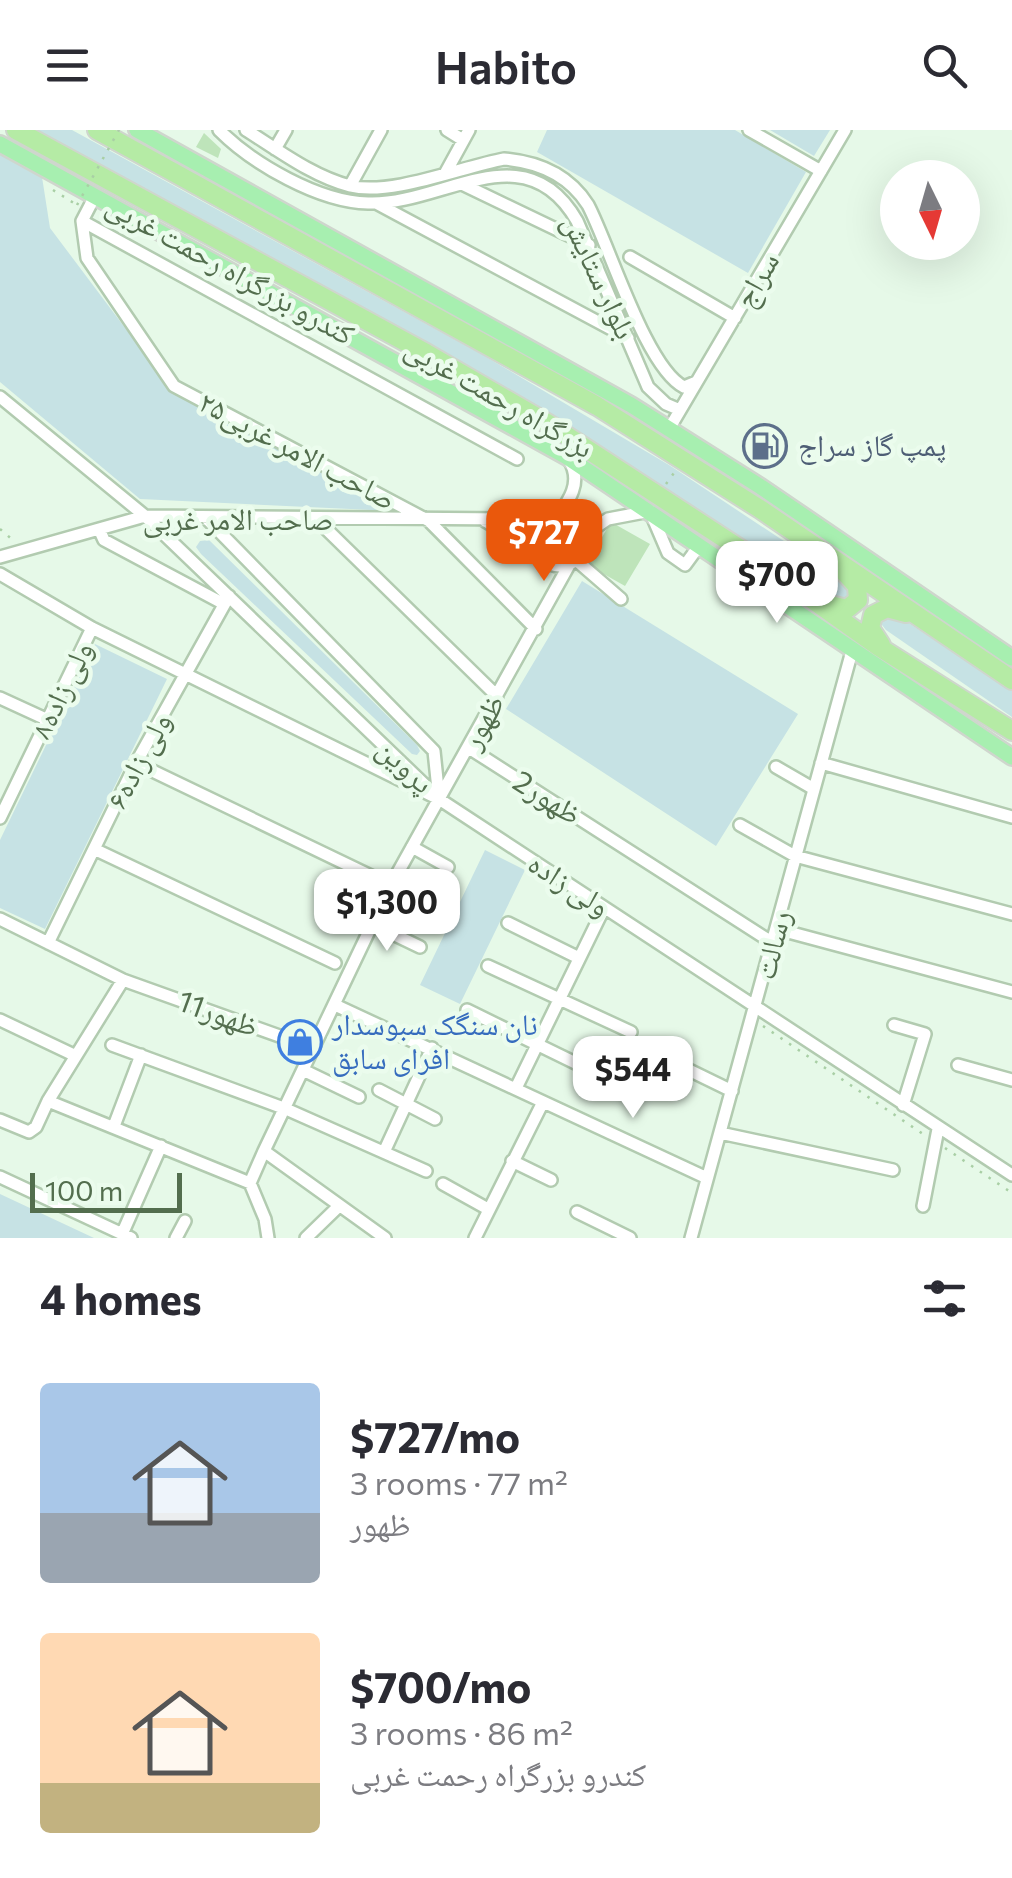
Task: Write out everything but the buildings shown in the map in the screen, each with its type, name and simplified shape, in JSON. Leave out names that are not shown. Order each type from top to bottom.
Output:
[{"type":"highway","name":"بزرگراه رحمت غربی","points":[[16,130],[547,423],[655,511],[803,593],[899,660],[1012,731]]},
{"type":"highway","name":"بزرگراه رحمت غربی","points":[[97,130],[511,358],[683,460],[1012,680]]},
{"type":"highway","points":[[803,593],[842,609],[852,608],[858,600],[857,586],[826,555]]},
{"type":"highway","points":[[899,660],[874,637],[870,628],[873,615],[890,608],[924,621]]},
{"type":"main road","points":[[134,130],[167,170]]},
{"type":"main road","points":[[134,130],[573,370],[761,487],[1012,658]]},
{"type":"main road","name":"کندرو بزرگراه رحمت غربی","points":[[0,144],[567,457],[655,511],[697,553],[1012,756]]},
{"type":"main road","points":[[95,196],[154,204]]},
{"type":"main road","points":[[511,358],[573,370]]},
{"type":"street","name":"بلوار ستایش","points":[[218,130],[271,167],[325,196],[376,204],[496,176],[513,175],[541,183],[572,212],[648,387]]},
{"type":"street","name":"بلوار ستایش","points":[[246,130],[350,186],[372,188],[504,159],[552,171],[574,187],[600,228],[652,354],[672,381],[684,386],[696,382]]},
{"type":"street","points":[[275,149],[286,130]]},
{"type":"street","points":[[350,186],[381,130]]},
{"type":"street","points":[[446,172],[466,135],[447,130]]},
{"type":"street","points":[[749,130],[822,171]]},
{"type":"street","name":"سراج","points":[[669,429],[846,130]]},
{"type":"street","points":[[325,196],[333,178]]},
{"type":"street","points":[[462,184],[589,245]]},
{"type":"street","points":[[95,196],[82,222],[517,458]]},
{"type":"street","points":[[376,204],[628,338]]},
{"type":"street","name":"صاحب الامر غربی۲۵","points":[[82,222],[87,258],[174,386],[429,521]]},
{"type":"street","points":[[630,257],[735,318]]},
{"type":"street","points":[[637,359],[652,354]]},
{"type":"street","points":[[393,391],[406,367]]},
{"type":"street","points":[[631,405],[648,402],[648,387]]},
{"type":"street","points":[[648,387],[666,404],[680,410]]},
{"type":"street","name":"پروین","points":[[0,397],[146,516],[226,600],[439,799]]},
{"type":"street","points":[[557,586],[541,556],[537,537],[575,486],[576,472],[567,457]]},
{"type":"street","points":[[583,536],[608,520],[655,511],[668,553],[685,564],[697,553]]},
{"type":"street","name":"صاحب الامر غربی","points":[[0,558],[146,516],[550,522]]},
{"type":"street","name":"پروین","points":[[204,516],[434,751],[439,799]]},
{"type":"street","points":[[316,519],[497,696]]},
{"type":"street","points":[[481,520],[552,565],[573,562],[622,599]]},
{"type":"street","points":[[429,521],[536,629]]},
{"type":"street","points":[[550,522],[572,522],[583,536],[584,544],[573,562]]},
{"type":"street","points":[[99,529],[104,540],[226,600]]},
{"type":"street","name":"ظهور","points":[[250,1183],[412,847],[573,562]]},
{"type":"street","name":"ولی زاده","points":[[0,574],[92,628],[439,799],[755,1013],[903,1105],[937,1135],[1012,1176]]},
{"type":"street","name":"ولی زاده۶","points":[[48,943],[136,762],[226,600]]},
{"type":"street","name":"ولی زاده۸","points":[[2,809],[92,628]]},
{"type":"street","name":"رسالت","points":[[691,1238],[852,652]]},
{"type":"street","points":[[0,698],[48,720]]},
{"type":"street","name":"2ظهور","points":[[468,748],[773,943]]},
{"type":"street","points":[[414,774],[434,751]]},
{"type":"street","points":[[136,762],[374,878]]},
{"type":"street","points":[[821,764],[1012,817]]},
{"type":"street","points":[[776,767],[814,789]]},
{"type":"street","points":[[740,825],[795,856],[1012,914]]},
{"type":"street","points":[[412,847],[448,867]]},
{"type":"street","points":[[94,849],[335,963]]},
{"type":"street","points":[[516,1088],[604,908]]},
{"type":"street","name":"11ظهور","points":[[0,919],[124,980],[313,1048]]},
{"type":"street","points":[[508,923],[579,958]]},
{"type":"street","points":[[372,924],[420,947]]},
{"type":"street","points":[[777,928],[1012,992]]},
{"type":"street","points":[[488,966],[631,1032]]},
{"type":"street","points":[[0,1120],[29,1132],[36,1126],[124,980]]},
{"type":"street","points":[[334,1005],[707,1178]]},
{"type":"street","points":[[468,1010],[600,1075]]},
{"type":"street","points":[[0,1020],[76,1056]]},
{"type":"street","points":[[894,1025],[925,1034],[903,1105]]},
{"type":"street","points":[[112,1044],[286,1109],[426,1171]]},
{"type":"street","points":[[384,1152],[432,1048]]},
{"type":"street","points":[[654,1053],[732,1091]]},
{"type":"street","points":[[114,1126],[141,1055]]},
{"type":"street","points":[[958,1065],[1012,1080]]},
{"type":"street","points":[[303,1070],[360,1096]]},
{"type":"street","points":[[379,1090],[434,1119]]},
{"type":"street","points":[[48,1101],[250,1183],[268,1238]]},
{"type":"street","points":[[475,1238],[543,1102]]},
{"type":"street","points":[[720,1133],[893,1170]]},
{"type":"street","points":[[923,1206],[937,1135]]},
{"type":"street","points":[[0,1177],[127,1235],[160,1146]]},
{"type":"street","points":[[264,1152],[384,1238]]},
{"type":"street","points":[[512,1161],[551,1180]]},
{"type":"street","points":[[443,1184],[488,1210]]},
{"type":"street","points":[[306,1238],[338,1206]]},
{"type":"street","points":[[577,1212],[630,1238]]},
{"type":"street","points":[[176,1238],[185,1221]]},
{"type":"path","points":[[53,190],[77,205],[119,130]]},
{"type":"path","points":[[655,511],[683,460]]},
{"type":"path","points":[[0,528],[24,550]]},
{"type":"path","points":[[755,1013],[937,1135],[1012,1192]]},
{"type":"shaded area","points":[[34,130],[72,130],[483,355],[669,465],[832,573],[850,586],[849,599],[840,600],[576,432]]},
{"type":"shaded area","points":[[547,130],[735,130],[806,172],[748,273],[537,152]]},
{"type":"shaded area","points":[[770,130],[830,130],[814,156]]},
{"type":"shaded area","points":[[152,146],[533,355],[524,354],[159,156]]},
{"type":"shaded area","points":[[0,153],[42,177],[50,228],[174,393],[393,511],[140,499],[0,382]]},
{"type":"shaded area","points":[[560,375],[568,375],[806,526],[807,531]]},
{"type":"shaded area","points":[[209,540],[417,745],[417,755],[201,554],[196,547],[200,541]]},
{"type":"shaded area","points":[[582,581],[798,714],[716,846],[506,709]]},
{"type":"shaded area","points":[[881,615],[898,616],[1012,691],[1012,717],[886,630],[878,620]]},
{"type":"shaded area","points":[[95,644],[167,679],[45,929],[0,908],[0,840]]},
{"type":"shaded area","points":[[485,850],[525,870],[460,1004],[420,985]]},
{"type":"shaded area","points":[[0,1194],[94,1238],[0,1238]]},
{"type":"place","name":"پمپ گاز سراج","points":[[765,446]]},
{"type":"place","name":"نان سنگک سبوسدار افرای سابق","points":[[300,1042]]}]
